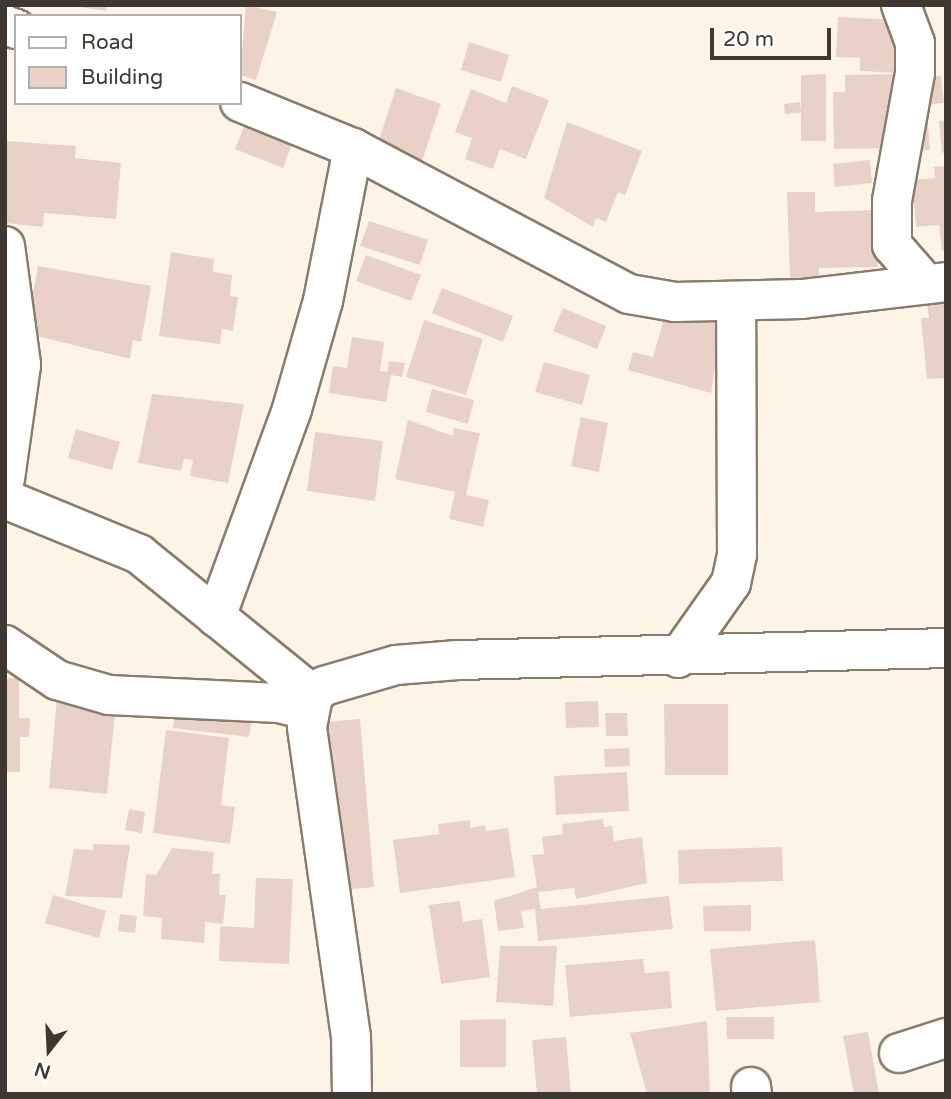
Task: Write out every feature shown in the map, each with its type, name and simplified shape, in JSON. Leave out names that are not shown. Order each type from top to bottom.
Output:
[{"type":"street","points":[[901,5],[915,43],[915,73],[892,201],[892,245],[936,283]]},
{"type":"street","points":[[242,103],[353,148],[593,280],[674,302],[736,300],[936,283]]},
{"type":"street","points":[[216,617],[292,409],[323,301],[353,148]]},
{"type":"street","points":[[5,246],[21,365],[5,479]]},
{"type":"street","points":[[678,658],[731,583],[737,555],[736,300]]},
{"type":"street","points":[[5,499],[139,554],[216,617],[310,702],[351,1037],[352,1094]]},
{"type":"street","points":[[5,645],[57,680],[109,695],[279,703],[310,702],[344,678],[396,665],[946,648]]},
{"type":"street","points":[[899,1053],[946,1038]]},
{"type":"building","points":[[67,5],[107,5],[106,11]]},
{"type":"building","points":[[246,5],[277,12],[256,80],[242,76]]},
{"type":"building","points":[[838,17],[901,20],[899,73],[860,71],[860,58],[836,57]]},
{"type":"building","points":[[469,42],[509,55],[501,82],[461,70]]},
{"type":"building","points":[[826,74],[826,141],[801,141],[801,75]]},
{"type":"building","points":[[901,74],[897,148],[834,149],[833,92],[845,92],[845,75]]},
{"type":"building","points":[[941,76],[944,103],[919,106],[916,78]]},
{"type":"building","points":[[512,86],[549,100],[526,159],[500,149],[493,169],[465,159],[472,138],[455,132],[471,89],[506,103]]},
{"type":"building","points":[[396,88],[441,104],[421,164],[376,149]]},
{"type":"building","points":[[800,102],[801,113],[785,114],[784,104]]},
{"type":"building","points":[[248,117],[295,136],[283,168],[235,149]]},
{"type":"building","points":[[946,120],[946,152],[942,153],[939,121]]},
{"type":"building","points":[[567,122],[642,151],[625,195],[618,192],[606,222],[596,218],[593,227],[544,198]]},
{"type":"building","points":[[917,124],[928,124],[930,150],[918,150]]},
{"type":"building","points":[[5,141],[76,146],[75,158],[121,163],[116,219],[44,213],[43,227],[5,223]]},
{"type":"building","points":[[870,160],[872,183],[835,187],[833,164]]},
{"type":"building","points":[[946,166],[946,250],[942,251],[939,225],[916,227],[912,180],[935,178],[934,167]]},
{"type":"building","points":[[787,192],[815,192],[815,212],[876,210],[878,267],[819,268],[819,277],[790,278]]},
{"type":"building","points":[[369,221],[428,240],[420,265],[360,246]]},
{"type":"building","points":[[171,252],[214,259],[213,272],[232,275],[230,296],[238,297],[233,331],[222,329],[220,344],[159,336]]},
{"type":"building","points":[[366,255],[421,275],[411,301],[356,281]]},
{"type":"building","points":[[38,266],[151,286],[141,342],[133,340],[130,359],[37,336],[38,324],[28,323]]},
{"type":"building","points":[[442,288],[513,316],[503,342],[432,313]]},
{"type":"building","points":[[946,302],[946,378],[927,379],[921,318],[929,318],[927,303]]},
{"type":"building","points":[[668,305],[722,320],[711,393],[628,370],[633,352],[653,357]]},
{"type":"building","points":[[563,308],[606,326],[597,349],[553,331]]},
{"type":"building","points":[[424,320],[483,339],[466,395],[406,377]]},
{"type":"building","points":[[352,337],[384,342],[380,371],[387,372],[389,361],[405,363],[402,377],[391,375],[386,402],[329,393],[333,366],[347,368]]},
{"type":"building","points":[[544,362],[590,375],[582,405],[535,392]]},
{"type":"building","points":[[432,389],[474,400],[468,424],[426,412]]},
{"type":"building","points":[[152,394],[244,404],[228,483],[190,476],[193,460],[184,459],[181,471],[138,463]]},
{"type":"building","points":[[581,417],[608,423],[599,472],[571,466]]},
{"type":"building","points":[[408,420],[453,436],[454,428],[480,433],[466,495],[489,500],[483,527],[449,519],[455,492],[395,479]]},
{"type":"building","points":[[76,429],[120,442],[112,470],[68,458]]},
{"type":"building","points":[[315,432],[383,441],[375,501],[307,491]]},
{"type":"building","points":[[5,678],[19,678],[19,718],[30,718],[29,737],[20,737],[20,772],[5,772]]},
{"type":"building","points":[[57,697],[116,703],[107,794],[49,788]]},
{"type":"building","points":[[598,701],[599,727],[566,728],[565,702]]},
{"type":"building","points":[[176,704],[253,714],[249,737],[173,728]]},
{"type":"building","points":[[664,704],[728,704],[728,775],[665,775]]},
{"type":"building","points":[[605,713],[627,713],[628,736],[606,736]]},
{"type":"building","points":[[360,719],[374,887],[340,890],[325,722]]},
{"type":"building","points":[[166,730],[229,738],[221,805],[235,807],[230,844],[153,833]]},
{"type":"building","points":[[629,748],[630,766],[605,767],[604,749]]},
{"type":"building","points":[[627,772],[629,811],[556,815],[554,776]]},
{"type":"building","points":[[129,809],[145,812],[142,833],[125,830]]},
{"type":"building","points":[[603,819],[604,827],[612,826],[614,841],[642,837],[647,883],[576,899],[574,888],[538,892],[541,909],[669,896],[673,929],[538,941],[535,909],[521,911],[524,928],[498,931],[494,901],[537,887],[532,855],[544,854],[542,837],[563,834],[562,824]]},
{"type":"building","points":[[470,820],[470,828],[485,825],[486,831],[508,828],[515,877],[400,893],[393,840],[439,834],[438,824]]},
{"type":"building","points":[[93,844],[130,845],[122,898],[65,896],[74,849],[93,850]]},
{"type":"building","points":[[782,847],[783,881],[679,884],[678,850]]},
{"type":"building","points":[[172,848],[214,852],[212,874],[220,874],[219,895],[226,895],[223,924],[205,922],[204,943],[161,939],[162,918],[143,916],[146,874],[156,875]]},
{"type":"building","points":[[256,878],[293,879],[289,964],[219,961],[220,926],[254,928]]},
{"type":"building","points":[[53,895],[106,911],[99,938],[45,923]]},
{"type":"building","points":[[460,901],[463,922],[482,919],[490,977],[441,984],[429,905]]},
{"type":"building","points":[[751,905],[751,931],[704,931],[703,906]]},
{"type":"building","points":[[120,914],[137,916],[135,933],[118,931]]},
{"type":"building","points":[[815,940],[820,1002],[716,1011],[710,949]]},
{"type":"building","points":[[500,946],[557,946],[553,1006],[496,1002]]},
{"type":"building","points":[[643,959],[645,973],[669,971],[672,1008],[570,1017],[565,965]]},
{"type":"building","points":[[726,1017],[774,1017],[774,1039],[727,1039]]},
{"type":"building","points":[[506,1019],[506,1067],[460,1067],[460,1020]]},
{"type":"building","points":[[707,1021],[710,1094],[647,1094],[630,1033]]},
{"type":"building","points":[[868,1032],[879,1094],[854,1094],[843,1036]]},
{"type":"building","points":[[566,1037],[571,1094],[537,1094],[532,1040]]}]
